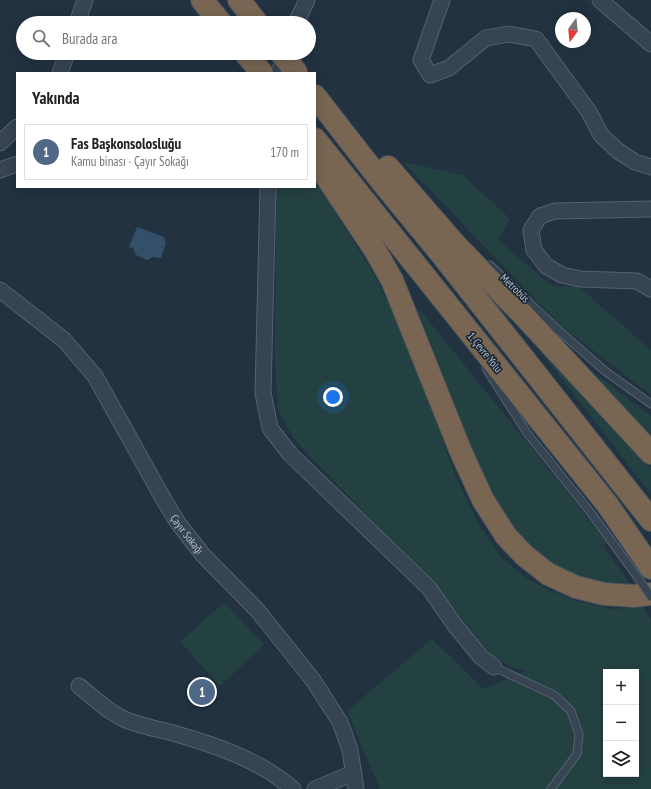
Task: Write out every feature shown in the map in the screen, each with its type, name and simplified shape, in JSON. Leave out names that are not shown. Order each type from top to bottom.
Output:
[{"type":"highway","points":[[202,0],[215,16]]},
{"type":"highway","points":[[239,0],[252,16]]},
{"type":"highway","points":[[251,60],[261,72]]},
{"type":"highway","points":[[287,60],[296,72]]},
{"type":"highway","points":[[316,93],[347,121],[454,243],[651,453]]},
{"type":"highway","points":[[316,97],[651,520]]},
{"type":"highway","name":"1. Çevre Yolu","points":[[316,140],[607,504],[648,581]]},
{"type":"highway","points":[[316,162],[375,250],[392,280],[461,452],[483,500],[506,536],[524,555],[548,574],[576,587],[604,594],[634,596],[648,581]]},
{"type":"street","points":[[80,16],[85,0]]},
{"type":"street","points":[[299,16],[307,0]]},
{"type":"street","points":[[442,0],[421,60],[430,75],[450,68],[486,38],[509,34],[536,39],[589,112],[601,135],[618,151],[635,162],[651,167]]},
{"type":"street","points":[[600,0],[651,44]]},
{"type":"street","points":[[60,72],[65,60]]},
{"type":"street","points":[[279,72],[283,60]]},
{"type":"street","points":[[0,143],[15,130]]},
{"type":"street","points":[[0,170],[16,164]]},
{"type":"street","points":[[268,188],[263,393],[270,428],[290,454],[429,588],[481,657],[494,667]]},
{"type":"street","points":[[651,209],[555,211],[540,216],[531,230],[534,250],[546,266],[562,275],[580,279],[637,281],[651,289]]},
{"type":"street","name":"Çayır Sokağı","points":[[0,290],[64,340],[95,376],[178,523],[203,554],[258,611],[313,680],[340,722],[350,750],[356,789]]},
{"type":"street","points":[[79,686],[106,708],[126,720],[194,739],[229,751],[266,770],[293,789]]},
{"type":"street","points":[[322,788],[353,773]]},
{"type":"lane","points":[[386,164],[444,219]]},
{"type":"lane","name":"Metrobüs","points":[[484,259],[556,328],[605,371],[651,404]]},
{"type":"lane","points":[[648,581],[651,597]]},
{"type":"lane","points":[[494,667],[554,695],[570,711],[579,734],[578,754],[551,789]]},
{"type":"green space","points":[[403,162],[463,175],[510,219],[498,240],[552,286],[579,287],[651,350],[651,395],[561,326]]},
{"type":"green space","points":[[316,184],[330,204],[376,278],[408,345],[456,477],[477,521],[501,557],[526,578],[553,592],[573,600],[613,609],[643,607],[651,620],[651,789],[380,789],[347,711],[432,639],[483,689],[526,671],[510,667],[489,652],[444,597],[296,441],[278,409],[275,361],[276,188],[316,188]]},
{"type":"green space","points":[[416,305],[584,513],[607,543],[603,546],[630,584],[609,584],[555,569],[505,523],[480,470]]},
{"type":"green space","points":[[543,349],[651,468],[651,494],[541,352]]},
{"type":"green space","points":[[571,356],[651,416],[651,441]]},
{"type":"green space","points":[[224,602],[264,645],[220,686],[180,642]]},
{"type":"water","points":[[137,227],[164,237],[166,243],[161,258],[153,257],[147,260],[136,255],[133,248],[129,247]]},
{"type":"place","name":"Fas Başkonsolosluğu","points":[[202,692]]}]
